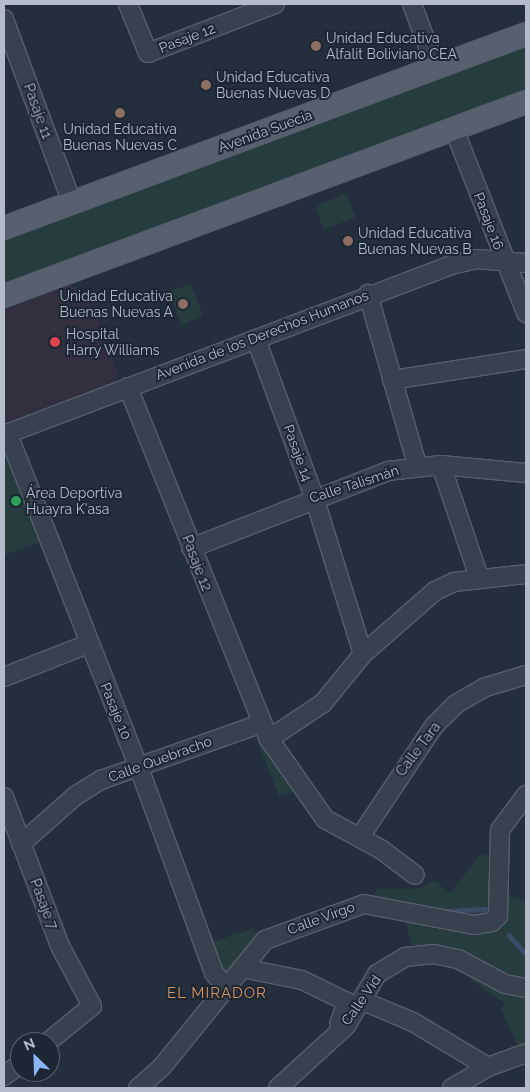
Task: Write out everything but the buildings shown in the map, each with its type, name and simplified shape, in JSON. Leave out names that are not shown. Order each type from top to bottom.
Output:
[{"type":"main road","name":"Avenida Suecia","points":[[4,228],[526,34]]},
{"type":"main road","points":[[4,296],[526,102]]},
{"type":"street","name":"Pasaje 12","points":[[128,4],[148,52],[274,4]]},
{"type":"street","points":[[412,4],[436,68]]},
{"type":"street","name":"Pasaje 11","points":[[4,19],[72,203]]},
{"type":"street","name":"Pasaje 16","points":[[454,129],[504,261],[526,313]]},
{"type":"street","name":"Avenida de los Derechos Humanos","points":[[6,434],[368,294],[451,265],[504,261],[526,263]]},
{"type":"street","points":[[368,294],[416,465]]},
{"type":"street","name":"Pasaje 14","points":[[256,338],[314,497],[363,654]]},
{"type":"street","points":[[392,380],[526,359]]},
{"type":"street","name":"Pasaje 12","points":[[128,387],[265,732],[326,820],[360,837],[415,876]]},
{"type":"street","name":"Pasaje 10","points":[[6,434],[88,644],[138,765],[214,973],[226,986]]},
{"type":"street","name":"Calle Talismán","points":[[191,548],[314,497],[416,465],[441,465],[526,473]]},
{"type":"street","points":[[441,465],[479,577]]},
{"type":"street","name":"Calle Quebracho","points":[[21,844],[76,796],[138,765],[265,732],[323,703],[363,654],[435,591],[479,577],[526,574]]},
{"type":"street","points":[[4,677],[88,644]]},
{"type":"street","name":"Calle Tara","points":[[360,837],[434,726],[456,704],[486,687],[526,675]]},
{"type":"street","name":"Calle Virgo","points":[[138,1088],[161,1068],[265,940],[351,905],[364,904],[474,926],[492,922],[498,916],[500,830],[526,795]]},
{"type":"street","name":"Pasaje 7","points":[[4,797],[71,971],[92,1006],[60,1032]]},
{"type":"street","name":"Calle Vid","points":[[278,1088],[335,1034],[355,1001],[377,974],[417,954],[458,959],[505,984],[526,988]]},
{"type":"street","points":[[242,968],[302,980],[412,1022],[488,1067]]},
{"type":"street","points":[[452,1088],[488,1067],[526,1053]]},
{"type":"shaded area","name":"Hospital Harry Williams","points":[[69,284],[87,293],[118,373],[112,384],[4,426],[4,310]]},
{"type":"green space","points":[[526,44],[526,92],[4,287],[4,237]]},
{"type":"green space","points":[[346,193],[356,217],[324,230],[315,206]]},
{"type":"green space","points":[[191,284],[203,316],[181,325],[169,292]]},
{"type":"green space","name":"Área Deportiva Huayra K'asa","points":[[4,448],[44,541],[4,555]]},
{"type":"green space","points":[[256,738],[261,740],[302,790],[279,796]]},
{"type":"green space","points":[[482,853],[490,857],[491,913],[455,916],[368,900],[378,889],[417,889],[435,881],[450,893]]},
{"type":"green space","points":[[504,894],[526,901],[526,983],[413,949],[405,922],[469,933],[494,933],[504,917]]},
{"type":"green space","points":[[251,929],[259,935],[224,974],[209,943]]},
{"type":"green space","points":[[474,973],[526,992],[526,1049],[519,1050],[501,1009],[504,1003],[470,979]]},
{"type":"waterway","points":[[444,911],[485,909]]},
{"type":"waterway","points":[[509,935],[526,954]]},
{"type":"place","name":"Unidad Educativa Alfalit Boliviano CEA","points":[[316,46]]},
{"type":"place","name":"Unidad Educativa Buenas Nuevas D","points":[[206,85]]},
{"type":"place","name":"Unidad Educativa Buenas Nuevas C","points":[[120,113]]},
{"type":"place","name":"Unidad Educativa Buenas Nuevas B","points":[[348,241]]},
{"type":"place","name":"Unidad Educativa Buenas Nuevas A","points":[[183,304]]},
{"type":"place","name":"Hospital Harry Williams","points":[[55,342]]},
{"type":"place","name":"Área Deportiva Huayra K'asa","points":[[16,501]]},
{"type":"district","name":"EL MIRADOR","points":[[217,994]]}]
